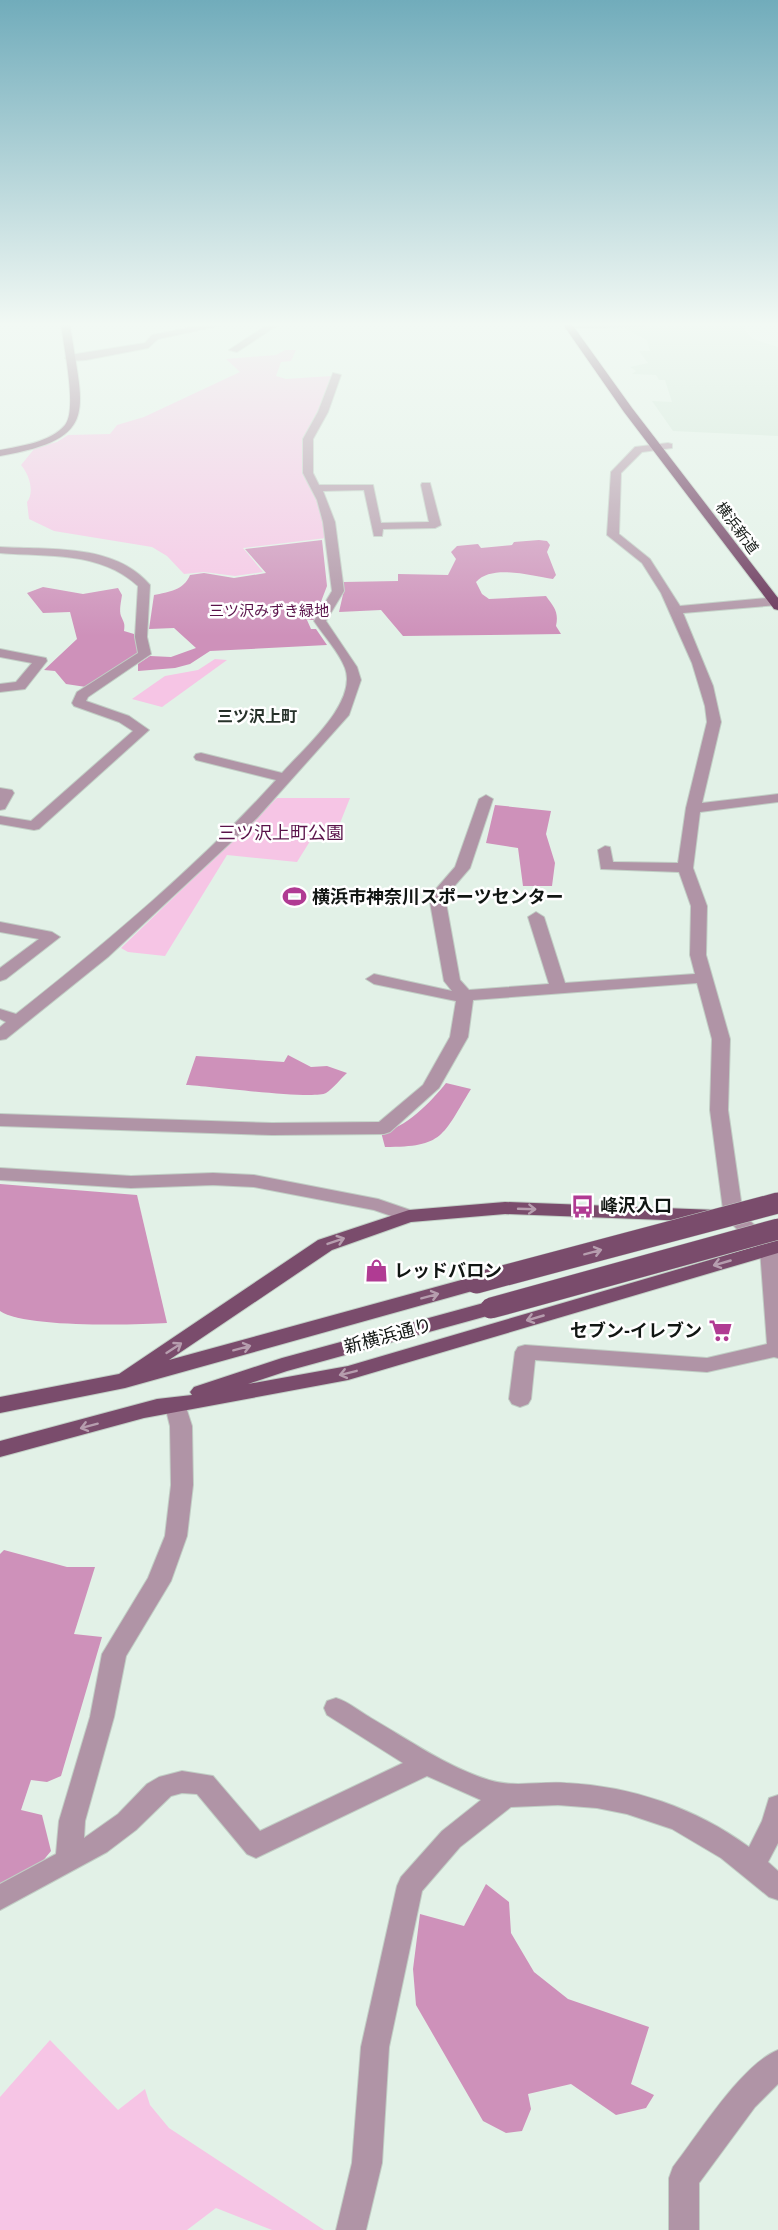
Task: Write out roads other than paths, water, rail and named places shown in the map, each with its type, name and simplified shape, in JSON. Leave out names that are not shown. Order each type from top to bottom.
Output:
[{"type":"highway","name":"横浜新道","points":[[647,427],[778,588]]},
{"type":"highway","name":"横浜新道","points":[[649,427],[777,603]]},
{"type":"main road","points":[[125,1380],[325,1245],[410,1216],[505,1208],[734,1216],[778,1204]]},
{"type":"main road","name":"新横浜通り","points":[[0,1405],[125,1380],[476,1283],[778,1204]]},
{"type":"main road","points":[[146,1411],[348,1373],[775,1241]]},
{"type":"main road","name":"新横浜通り","points":[[0,1449],[146,1411],[282,1365],[491,1308],[775,1241]]},
{"type":"street","points":[[0,453],[47,441],[70,427]]},
{"type":"street","points":[[0,1035],[102,954],[252,815],[344,712],[354,680],[351,667],[321,621],[338,591],[328,522],[308,473],[308,439],[315,427]]},
{"type":"street","points":[[520,1399],[525,1352],[707,1365],[778,1350],[775,1241],[734,1216],[719,1110],[721,1039],[702,978],[698,955],[699,906],[685,868],[693,808],[714,722],[714,712],[708,690],[677,610],[645,561],[613,535],[616,472],[639,449],[662,446]]},
{"type":"street","points":[[316,488],[369,487],[378,530],[435,525],[426,485]]},
{"type":"street","points":[[0,550],[49,552],[107,561],[135,576],[144,585],[141,637],[145,654],[82,695],[79,704],[124,719],[142,730],[34,826],[0,820]]},
{"type":"street","points":[[677,610],[777,603]]},
{"type":"street","points":[[0,653],[41,661],[20,686],[0,688]]},
{"type":"street","points":[[201,757],[286,778]]},
{"type":"street","points":[[0,792],[7,793],[0,806]]},
{"type":"street","points":[[693,808],[778,798]]},
{"type":"street","points":[[465,995],[452,981],[437,897],[444,886],[462,868],[486,799]]},
{"type":"street","points":[[605,850],[606,866],[685,868]]},
{"type":"street","points":[[536,917],[558,987]]},
{"type":"street","points":[[0,927],[52,936],[0,976]]},
{"type":"street","points":[[374,979],[454,996],[702,978]]},
{"type":"street","points":[[0,1120],[272,1129],[384,1128],[430,1088],[459,1037],[465,995]]},
{"type":"street","points":[[0,1014],[19,1020]]},
{"type":"street","points":[[0,1174],[131,1182],[213,1179],[254,1181],[378,1204],[410,1216]]},
{"type":"street","points":[[69,1860],[72,1821],[102,1717],[114,1654],[159,1581],[176,1536],[182,1485],[181,1426],[176,1406]]},
{"type":"street","points":[[336,1708],[426,1764],[487,1790],[507,1795],[566,1794],[617,1800],[672,1816],[704,1831],[753,1865],[778,1888]]},
{"type":"street","points":[[0,1898],[69,1860],[128,1821],[150,1796],[167,1785],[187,1781],[204,1784],[256,1846],[426,1764]]},
{"type":"street","points":[[351,2230],[367,2163],[375,2047],[410,1886],[451,1839],[507,1795]]},
{"type":"street","points":[[753,1865],[775,1823],[778,1806]]},
{"type":"street","points":[[684,2230],[684,2178],[745,2097],[778,2064]]},
{"type":"place","name":"横浜市神奈川スポーツセンター","points":[[294,897]]},
{"type":"place","name":"峰沢入口","points":[[582,1206]]},
{"type":"place","name":"レッドバロン","points":[[376,1271]]},
{"type":"place","name":"セブン-イレブン","points":[[720,1331]]},
{"type":"district","name":"三ツ沢上町","points":[[257,716]]},
{"type":"park label","name":"三ツ沢みずき緑地","points":[[269,611]]},
{"type":"park label","name":"三ツ沢上町公園","points":[[281,833]]}]
